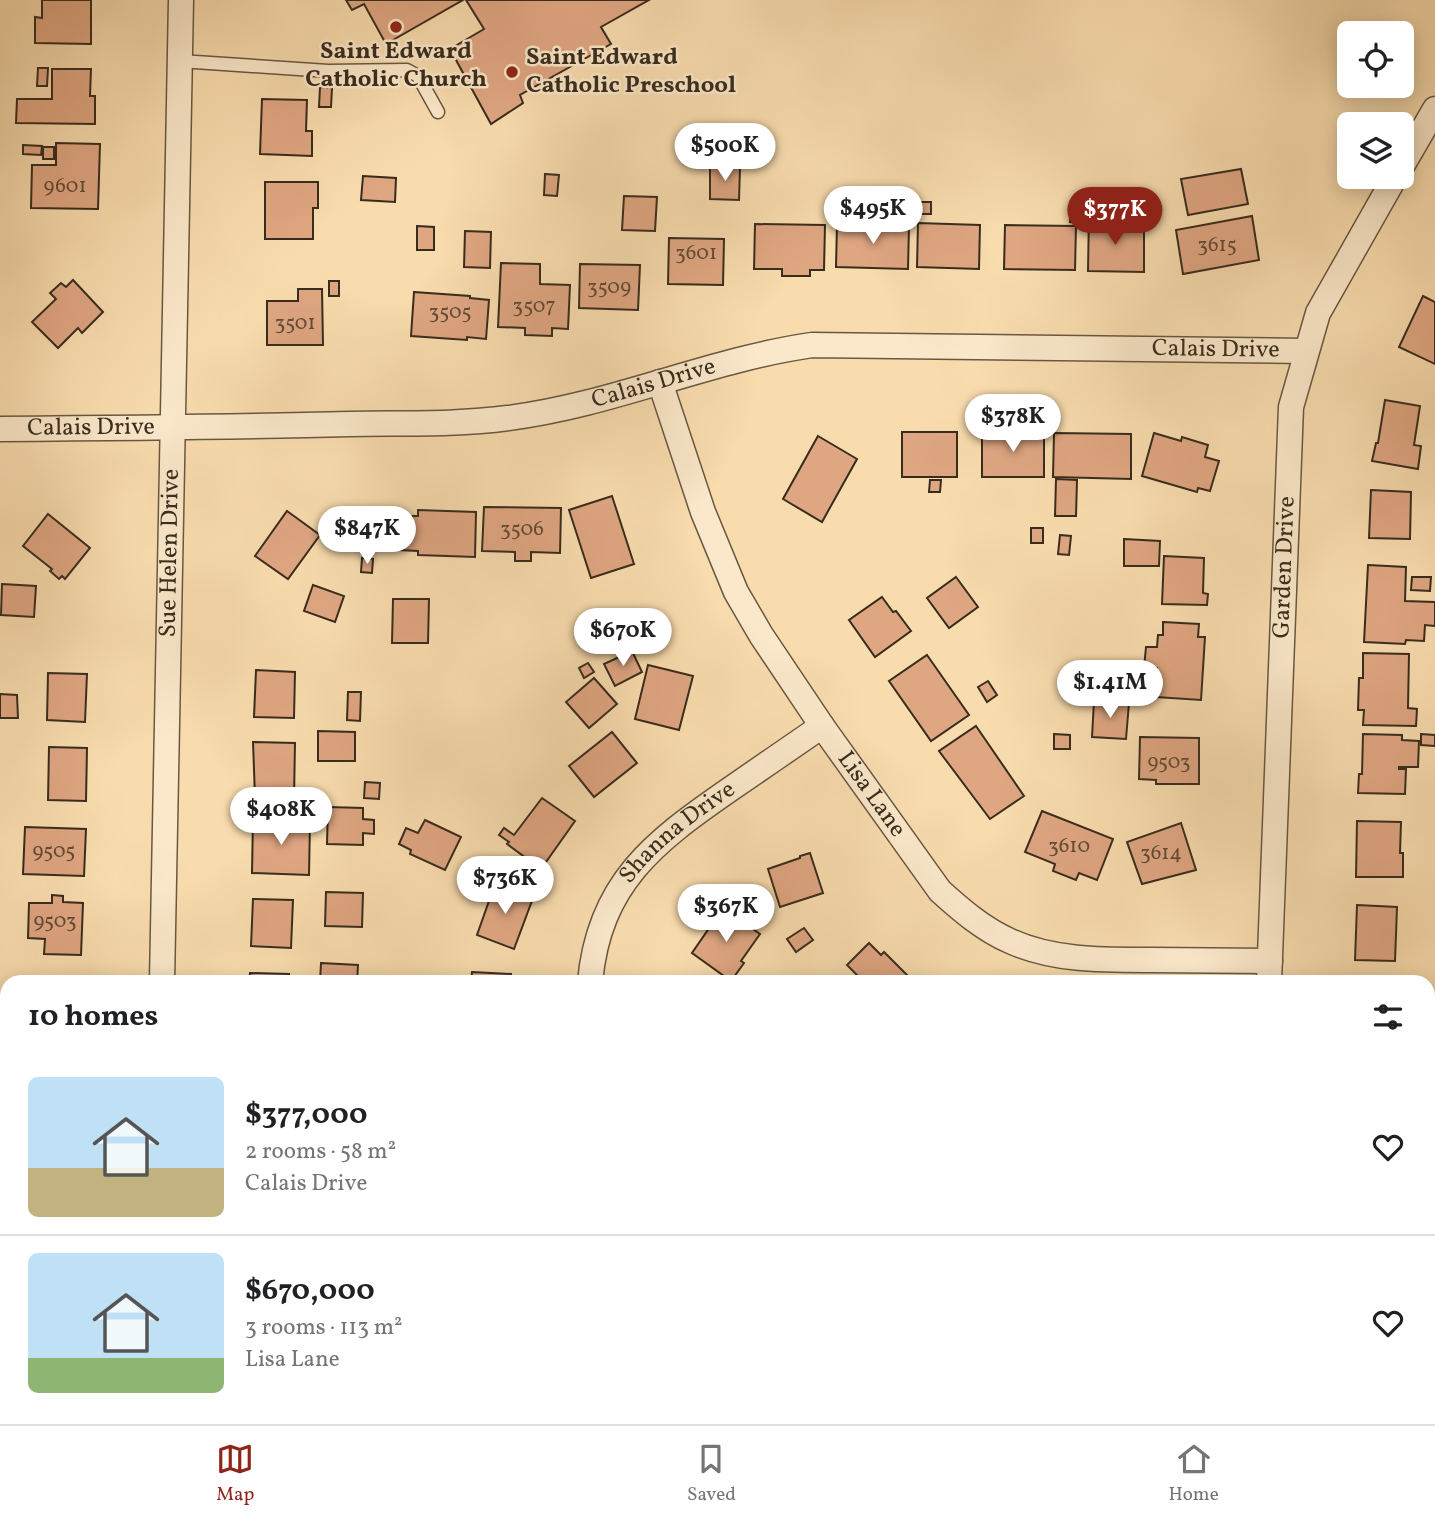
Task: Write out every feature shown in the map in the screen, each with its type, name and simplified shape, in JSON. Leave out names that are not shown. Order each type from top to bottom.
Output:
[{"type":"street","name":"Sue Helen Drive","points":[[162,975],[181,0]]},
{"type":"street","points":[[1414,145],[1435,108]]},
{"type":"street","name":"Garden Drive","points":[[1270,972],[1291,407],[1318,313],[1388,189]]},
{"type":"street","name":"Calais Drive","points":[[0,429],[244,427],[508,418],[593,401],[734,360],[812,345],[1306,351]]},
{"type":"street","name":"Lisa Lane","points":[[660,382],[702,512],[736,592],[761,635],[822,726],[940,891],[977,922],[1010,941],[1036,951],[1077,958],[1270,972]]},
{"type":"street","name":"Shanna Drive","points":[[591,975],[600,931],[612,901],[628,876],[657,843],[822,726]]},
{"type":"lane","points":[[180,61],[328,71],[407,70],[418,76],[438,112]]},
{"type":"building","points":[[42,0],[91,0],[91,44],[35,43],[35,17],[42,18]]},
{"type":"building","name":"Saint Edward Catholic Church","points":[[346,0],[463,0],[386,44],[364,4],[352,10]]},
{"type":"building","name":"Saint Edward Catholic Preschool","points":[[466,0],[649,0],[601,27],[611,44],[520,95],[523,103],[491,124],[450,49],[484,29]]},
{"type":"building","points":[[38,68],[48,68],[47,86],[37,86]]},
{"type":"building","points":[[52,69],[91,69],[90,96],[95,96],[95,124],[16,123],[17,99],[52,99]]},
{"type":"building","points":[[320,87],[332,88],[331,107],[319,107]]},
{"type":"building","points":[[262,99],[307,100],[306,131],[312,131],[312,156],[260,154]]},
{"type":"building","points":[[56,143],[100,144],[98,209],[31,208],[32,165],[56,165]]},
{"type":"building","points":[[23,145],[42,146],[41,155],[23,154]]},
{"type":"building","points":[[43,147],[54,147],[54,159],[43,159]]},
{"type":"building","points":[[710,167],[740,168],[739,200],[710,199]]},
{"type":"building","points":[[1241,169],[1248,204],[1188,215],[1181,179]]},
{"type":"building","points":[[545,174],[559,175],[557,196],[544,195]]},
{"type":"building","points":[[363,176],[396,178],[395,202],[361,200]]},
{"type":"building","points":[[265,182],[318,182],[318,208],[313,208],[313,239],[265,239]]},
{"type":"building","points":[[624,196],[657,197],[655,231],[622,230]]},
{"type":"building","points":[[920,202],[931,202],[931,214],[919,214]]},
{"type":"building","points":[[1071,208],[1083,209],[1082,223],[1070,222]]},
{"type":"building","points":[[1089,213],[1099,213],[1099,226],[1144,226],[1144,272],[1088,271]]},
{"type":"building","points":[[1252,216],[1259,260],[1183,274],[1176,230]]},
{"type":"building","points":[[918,223],[980,225],[979,269],[917,267]]},
{"type":"building","points":[[755,224],[825,225],[824,270],[810,270],[810,276],[782,276],[782,269],[754,269]]},
{"type":"building","points":[[837,224],[909,226],[908,269],[836,267]]},
{"type":"building","points":[[1005,225],[1076,226],[1075,270],[1004,269]]},
{"type":"building","points":[[417,226],[434,227],[434,250],[417,250]]},
{"type":"building","points":[[465,231],[491,232],[490,268],[464,267]]},
{"type":"building","points":[[669,238],[724,239],[723,285],[668,284]]},
{"type":"building","points":[[501,263],[540,264],[540,284],[570,285],[568,329],[552,328],[552,336],[525,335],[525,328],[498,327]]},
{"type":"building","points":[[580,264],[640,265],[638,310],[579,308]]},
{"type":"building","points":[[73,280],[103,312],[82,333],[78,328],[58,348],[32,322],[56,299],[50,293],[61,283],[66,287]]},
{"type":"building","points":[[329,281],[339,281],[339,296],[329,296]]},
{"type":"building","points":[[298,289],[322,289],[323,345],[267,345],[267,301],[298,301]]},
{"type":"building","points":[[414,292],[489,300],[486,339],[411,336]]},
{"type":"building","points":[[1423,296],[1435,302],[1435,364],[1399,347]]},
{"type":"building","points":[[1385,400],[1420,406],[1414,445],[1421,446],[1418,469],[1372,461],[1378,443]]},
{"type":"building","points":[[902,432],[957,432],[957,477],[902,477]]},
{"type":"building","points":[[982,432],[1044,432],[1044,477],[982,477]]},
{"type":"building","points":[[1054,433],[1131,434],[1131,479],[1053,477]]},
{"type":"building","points":[[1154,433],[1181,441],[1182,437],[1208,445],[1205,457],[1219,461],[1210,491],[1198,488],[1197,492],[1142,476]]},
{"type":"building","points":[[818,436],[857,459],[822,522],[783,499]]},
{"type":"building","points":[[1056,479],[1077,480],[1076,516],[1055,516]]},
{"type":"building","points":[[930,480],[941,480],[940,492],[929,492]]},
{"type":"building","points":[[1371,490],[1411,492],[1410,539],[1369,538]]},
{"type":"building","points":[[612,496],[634,564],[591,578],[569,510]]},
{"type":"building","points":[[484,507],[561,508],[560,553],[531,552],[531,561],[515,561],[515,552],[482,551]]},
{"type":"building","points":[[418,510],[476,512],[475,557],[418,555],[418,551],[399,550],[400,516],[418,516]]},
{"type":"building","points":[[287,511],[320,535],[288,579],[255,556]]},
{"type":"building","points":[[48,514],[90,548],[65,579],[62,576],[59,579],[50,571],[52,569],[23,546]]},
{"type":"building","points":[[1031,528],[1043,528],[1043,543],[1031,543]]},
{"type":"building","points":[[1060,535],[1071,536],[1069,555],[1058,554]]},
{"type":"building","points":[[1124,539],[1160,541],[1159,566],[1124,566]]},
{"type":"building","points":[[1164,556],[1204,558],[1203,593],[1208,594],[1207,605],[1162,604]]},
{"type":"building","points":[[362,558],[373,559],[372,573],[361,572]]},
{"type":"building","points":[[1368,565],[1406,567],[1405,601],[1435,602],[1435,626],[1425,625],[1424,641],[1406,640],[1405,644],[1364,642]]},
{"type":"building","points":[[956,577],[978,607],[949,628],[927,598]]},
{"type":"building","points":[[1412,577],[1431,577],[1430,591],[1411,590]]},
{"type":"building","points":[[2,584],[36,586],[34,617],[1,615]]},
{"type":"building","points":[[313,585],[344,596],[335,622],[304,611]]},
{"type":"building","points":[[882,597],[911,631],[875,657],[849,620]]},
{"type":"building","points":[[393,599],[429,599],[428,643],[392,643]]},
{"type":"building","points":[[1163,622],[1199,624],[1198,637],[1205,637],[1201,700],[1156,697],[1157,668],[1144,668],[1146,647],[1157,647],[1158,635],[1163,635]]},
{"type":"building","points":[[632,651],[642,672],[615,686],[604,664]]},
{"type":"building","points":[[1363,653],[1409,654],[1408,708],[1417,709],[1416,726],[1363,725],[1364,710],[1358,710],[1359,678],[1363,678]]},
{"type":"building","points":[[927,655],[969,715],[931,741],[889,681]]},
{"type":"building","points":[[588,663],[594,672],[584,678],[579,668]]},
{"type":"building","points":[[648,665],[693,676],[679,730],[635,719]]},
{"type":"building","points":[[256,670],[295,672],[294,718],[254,717]]},
{"type":"building","points":[[48,673],[87,674],[85,722],[47,720]]},
{"type":"building","points":[[594,678],[617,704],[589,728],[566,702]]},
{"type":"building","points":[[988,681],[997,695],[987,702],[978,687]]},
{"type":"building","points":[[348,692],[361,692],[360,721],[347,720]]},
{"type":"building","points":[[0,694],[17,695],[18,718],[0,718]]},
{"type":"building","points":[[1094,701],[1129,703],[1126,739],[1092,737]]},
{"type":"building","points":[[976,726],[1024,796],[990,819],[939,751]]},
{"type":"building","points":[[318,731],[355,732],[355,761],[318,761]]},
{"type":"building","points":[[612,732],[637,763],[594,797],[569,766]]},
{"type":"building","points":[[1054,734],[1070,735],[1070,749],[1054,749]]},
{"type":"building","points":[[1363,734],[1402,735],[1402,740],[1419,741],[1418,767],[1399,767],[1406,769],[1405,794],[1358,793],[1359,774],[1362,774]]},
{"type":"building","points":[[1421,734],[1435,735],[1435,746],[1421,745]]},
{"type":"building","points":[[1140,737],[1199,738],[1199,784],[1156,784],[1156,780],[1139,779]]},
{"type":"building","points":[[253,742],[295,743],[294,798],[255,797]]},
{"type":"building","points":[[49,747],[87,748],[86,801],[48,800]]},
{"type":"building","points":[[365,782],[380,783],[379,799],[364,798]]},
{"type":"building","points":[[542,798],[575,821],[541,869],[499,835],[504,828],[514,835]]},
{"type":"building","points":[[328,807],[363,808],[363,819],[374,820],[374,834],[363,833],[363,845],[327,844]]},
{"type":"building","points":[[1042,811],[1113,839],[1097,880],[1079,873],[1076,880],[1053,871],[1055,864],[1025,852]]},
{"type":"building","points":[[273,816],[286,816],[285,821],[310,822],[309,875],[252,873],[253,819],[274,820]]},
{"type":"building","points":[[425,820],[461,837],[445,870],[410,854],[411,850],[399,844],[406,828],[418,833]]},
{"type":"building","points":[[1357,821],[1401,822],[1400,853],[1403,853],[1403,877],[1356,877]]},
{"type":"building","points":[[1181,823],[1196,870],[1142,884],[1127,842]]},
{"type":"building","points":[[25,827],[86,829],[84,876],[23,874]]},
{"type":"building","points":[[810,853],[823,893],[780,907],[768,869]]},
{"type":"building","points":[[495,884],[533,898],[514,949],[477,935]]},
{"type":"building","points":[[326,892],[363,893],[362,927],[325,926]]},
{"type":"building","points":[[52,895],[63,896],[63,902],[83,903],[81,955],[44,954],[45,939],[28,938],[29,903],[52,903]]},
{"type":"building","points":[[253,899],[293,900],[291,948],[251,946]]},
{"type":"building","points":[[1357,905],[1397,907],[1395,961],[1355,960]]},
{"type":"building","points":[[723,908],[760,934],[741,961],[744,963],[735,975],[723,975],[692,953]]},
{"type":"building","points":[[804,928],[813,940],[796,952],[787,939]]},
{"type":"building","points":[[869,943],[881,955],[884,952],[907,975],[857,975],[847,965]]},
{"type":"building","points":[[321,963],[358,965],[357,975],[320,975]]},
{"type":"building","points":[[472,972],[511,974],[511,975],[472,975]]},
{"type":"building","points":[[250,973],[289,974],[289,975]]},
{"type":"place","name":"Saint Edward Catholic Church","points":[[396,27]]},
{"type":"place","name":"Saint Edward Catholic Preschool","points":[[512,72]]}]
